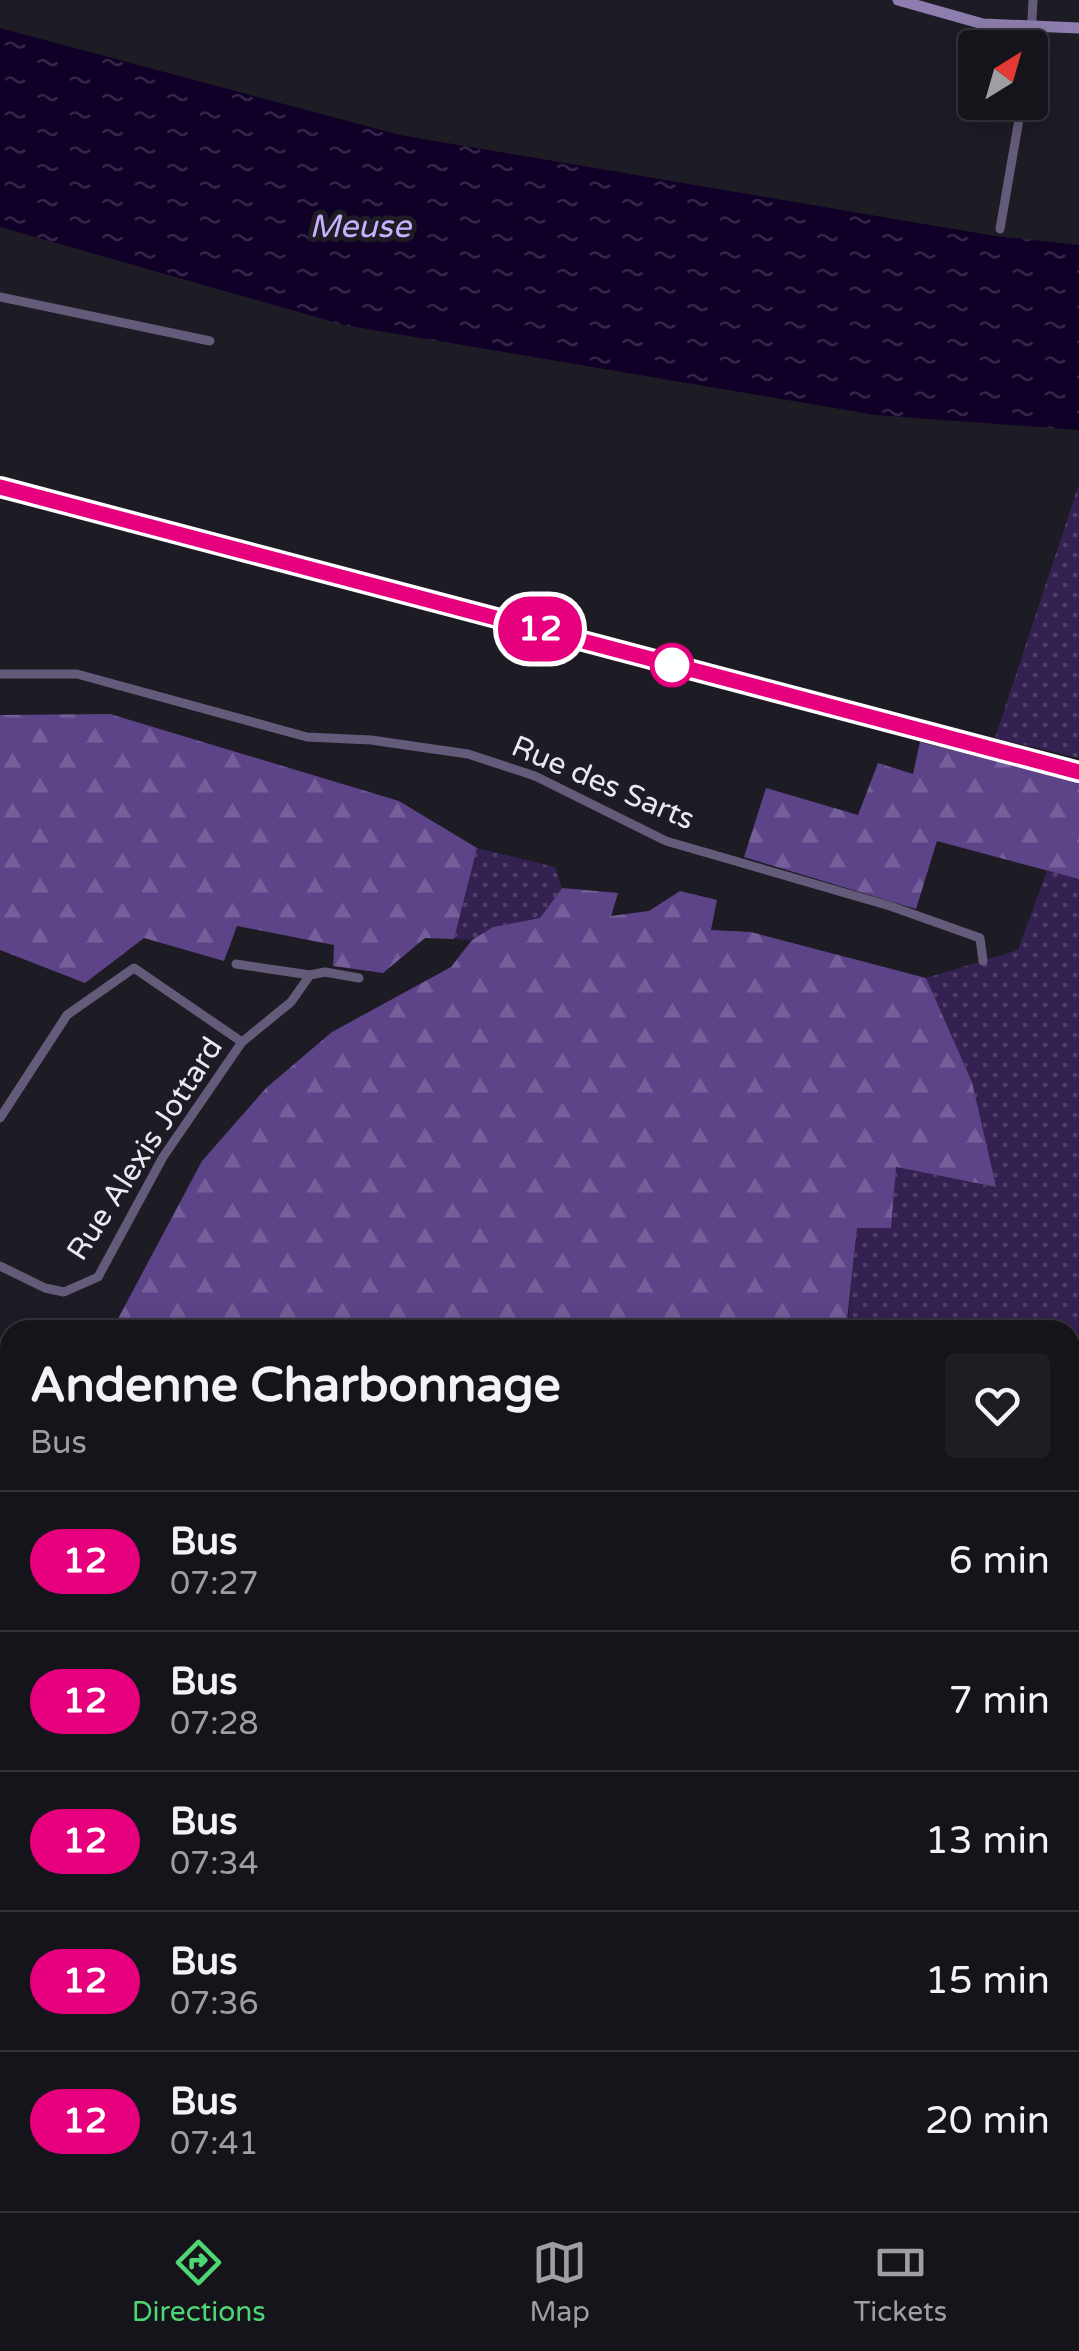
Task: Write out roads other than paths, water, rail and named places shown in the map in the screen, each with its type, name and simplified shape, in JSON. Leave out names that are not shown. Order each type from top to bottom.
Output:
[{"type":"main road","points":[[898,0],[983,24],[1079,28]]},
{"type":"main road","points":[[0,488],[1079,772]]},
{"type":"street","points":[[1028,28],[1033,0]]},
{"type":"street","points":[[1000,230],[1019,120]]},
{"type":"street","points":[[0,297],[210,341]]},
{"type":"street","name":"Rue des Sarts","points":[[0,674],[77,674],[307,737],[371,740],[468,754],[535,776],[666,841],[890,906],[980,938],[983,961]]},
{"type":"street","points":[[236,964],[359,978]]},
{"type":"street","points":[[0,1118],[67,1015],[134,968],[242,1042]]},
{"type":"street","name":"Rue Alexis Jottard","points":[[0,1266],[45,1288],[64,1292],[98,1276],[163,1157],[242,1042],[291,1002],[310,975]]},
{"type":"water","name":"Meuse","points":[[0,28],[400,135],[995,236],[1079,245],[1079,430],[876,415],[344,325],[0,227]]}]
